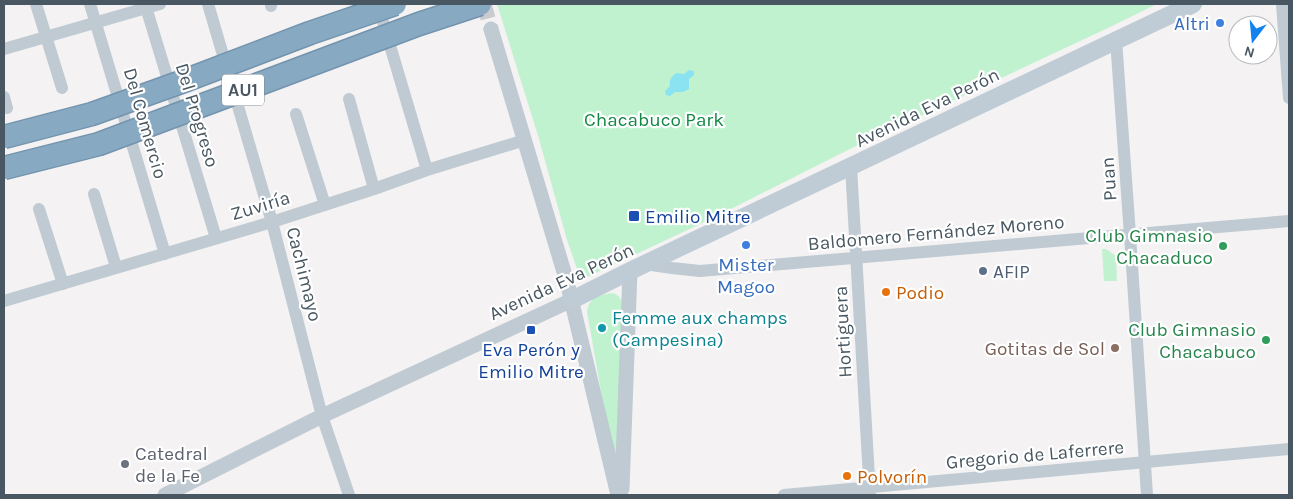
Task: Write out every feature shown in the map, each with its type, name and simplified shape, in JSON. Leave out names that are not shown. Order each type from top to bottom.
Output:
[{"type":"highway","name":"AU1","points":[[4,138],[92,114],[184,81],[310,32],[395,4]]},
{"type":"highway","name":"AU1","points":[[4,168],[99,144],[410,28],[480,4]]},
{"type":"main road","name":"Avenida Eva Perón","points":[[572,300],[1193,4]]},
{"type":"street","points":[[36,4],[62,88]]},
{"type":"street","name":"Del Comercio","points":[[90,4],[165,254]]},
{"type":"street","points":[[4,49],[145,6],[160,4]]},
{"type":"street","name":"Cachimayo","points":[[208,4],[272,222],[322,416],[349,495]]},
{"type":"street","points":[[378,4],[427,170]]},
{"type":"street","points":[[1282,4],[1289,98]]},
{"type":"street","name":"Del Progreso","points":[[145,6],[216,238]]},
{"type":"street","points":[[491,29],[561,258],[620,495]]},
{"type":"street","name":"Puan","points":[[1116,40],[1147,495]]},
{"type":"street","points":[[349,99],[374,189]]},
{"type":"street","points":[[296,114],[325,205]]},
{"type":"street","name":"Zuviría","points":[[4,301],[272,222],[427,170],[525,140]]},
{"type":"street","name":"Hortiguera","points":[[851,167],[870,492]]},
{"type":"street","points":[[94,194],[116,267]]},
{"type":"street","points":[[40,210],[63,284]]},
{"type":"street","name":"Baldomero Fernández Moreno","points":[[638,268],[672,268],[700,271],[1289,221]]},
{"type":"street","points":[[620,495],[638,268]]},
{"type":"street","name":"Avenida Eva Perón","points":[[165,495],[322,416],[572,300]]},
{"type":"street","name":"Gregorio de Laferrere","points":[[784,495],[870,492],[1144,462],[1289,449]]},
{"type":"green space","name":"Chacabuco Park","points":[[497,4],[1157,4],[852,148],[713,218],[581,280],[567,240],[539,139]]},
{"type":"green space","points":[[1102,249],[1106,249],[1116,256],[1117,281],[1104,281]]},
{"type":"green space","points":[[611,293],[619,297],[622,305],[618,487],[587,312],[592,300],[598,296]]},
{"type":"water","points":[[689,70],[694,71],[694,75],[689,79],[689,89],[683,92],[675,92],[670,96],[666,95],[665,91],[670,86],[670,80],[673,76],[676,73],[684,74]]},
{"type":"tunnel","points":[[484,4],[491,29]]},
{"type":"place","name":"Altri","points":[[1220,23]]},
{"type":"place","name":"Emilio Mitre","points":[[634,216]]},
{"type":"place","name":"Mister Magoo","points":[[746,245]]},
{"type":"place","name":"Club Gimnasio Chacaduco","points":[[1223,246]]},
{"type":"place","name":"AFIP","points":[[983,271]]},
{"type":"place","name":"Podio","points":[[886,292]]},
{"type":"place","name":"Femme aux champs (Campesina)","points":[[602,328]]},
{"type":"place","name":"Eva Perón y Emilio Mitre","points":[[531,330]]},
{"type":"place","name":"Club Gimnasio Chacabuco","points":[[1266,340]]},
{"type":"place","name":"Gotitas de Sol","points":[[1115,348]]},
{"type":"place","name":"Catedral de la Fe","points":[[125,464]]},
{"type":"place","name":"Polvorín","points":[[847,476]]}]
